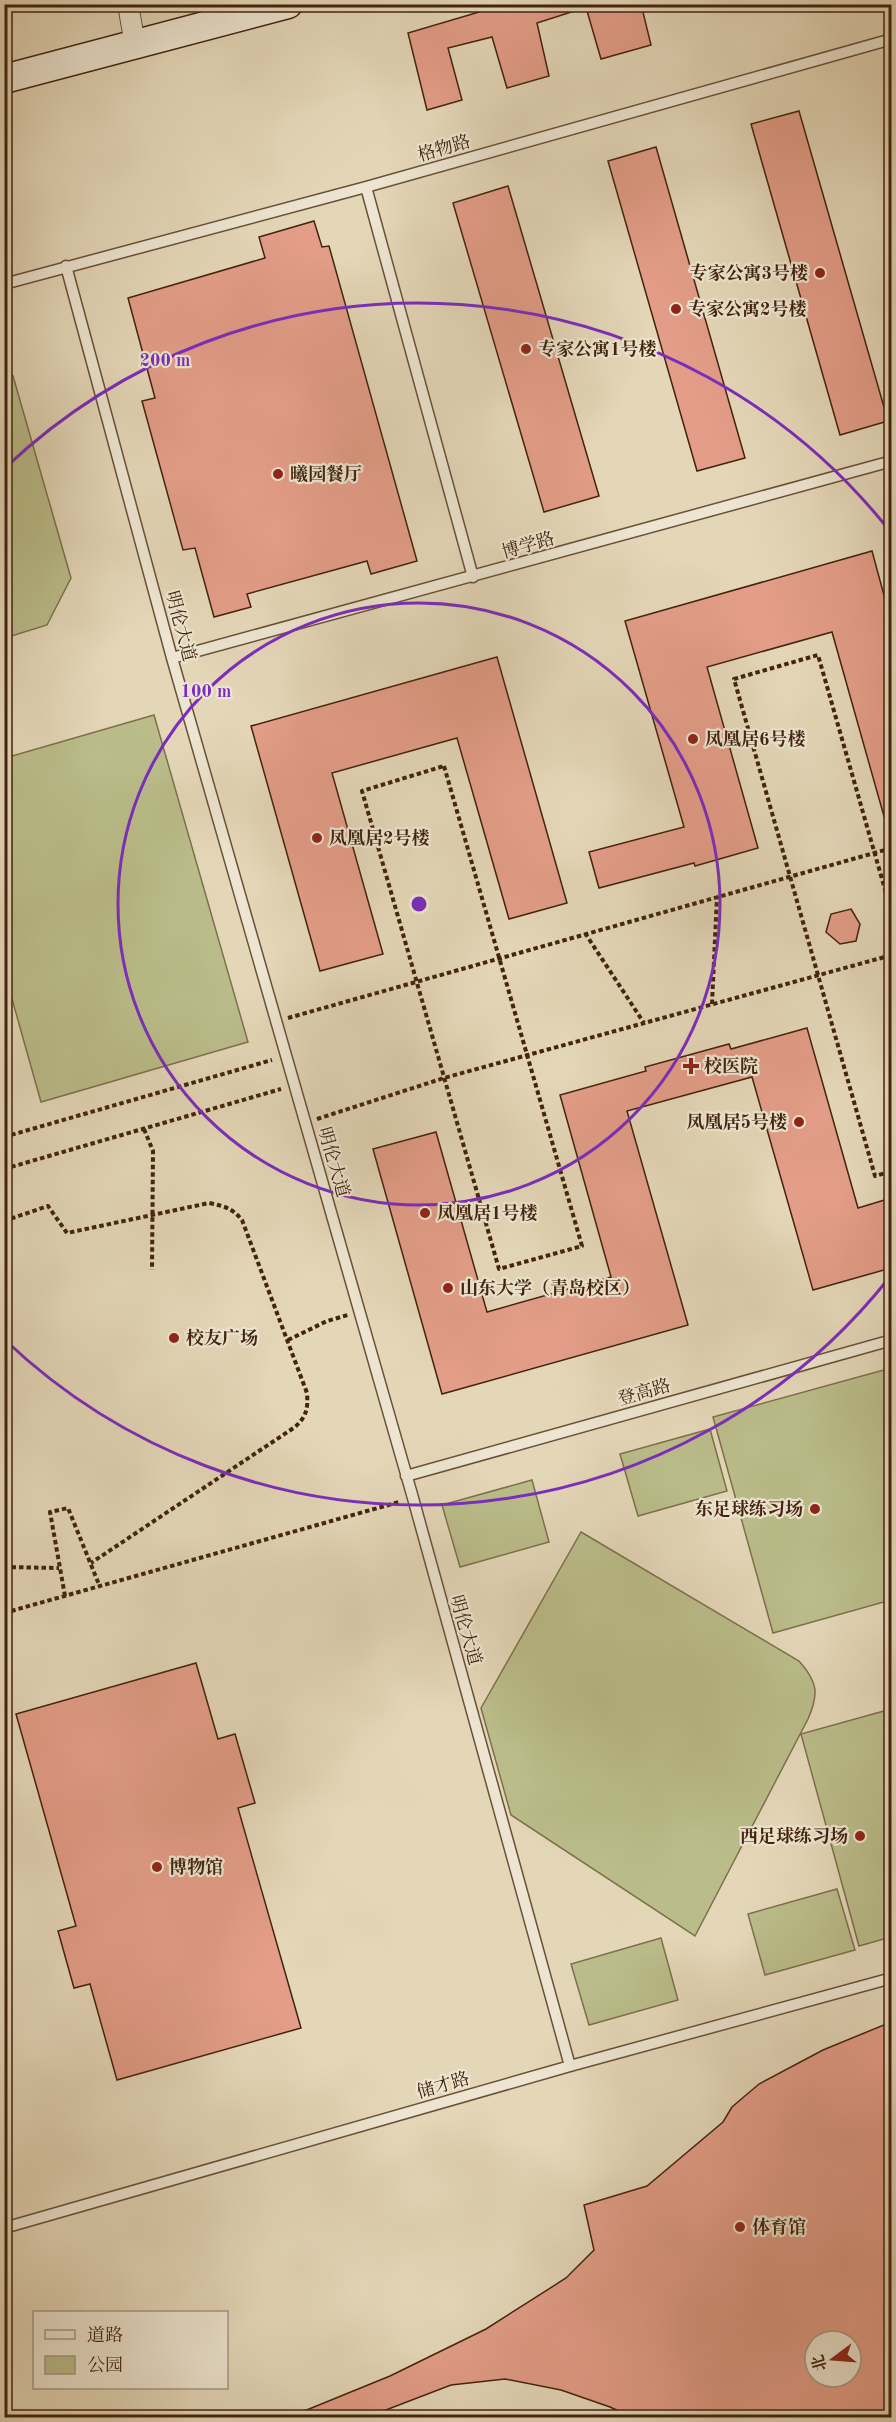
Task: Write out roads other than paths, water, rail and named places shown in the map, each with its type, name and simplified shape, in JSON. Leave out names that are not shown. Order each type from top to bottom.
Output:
[{"type":"main road","points":[[4,79],[288,4]]},
{"type":"street","points":[[128,4],[135,45]]},
{"type":"lane","name":"格物路","points":[[4,284],[366,187],[891,39]]},
{"type":"lane","points":[[366,187],[473,577]]},
{"type":"lane","name":"明伦大道","points":[[66,266],[172,658],[413,1498],[570,2066]]},
{"type":"lane","name":"博学路","points":[[172,658],[891,461]]},
{"type":"lane","name":"登高路","points":[[406,1476],[891,1340]]},
{"type":"lane","name":"储才路","points":[[4,2228],[570,2066],[891,1978]]},
{"type":"place","name":"专家公寓3号楼","points":[[820,273]]},
{"type":"place","name":"专家公寓2号楼","points":[[676,309]]},
{"type":"place","name":"专家公寓1号楼","points":[[526,349]]},
{"type":"place","name":"曦园餐厅","points":[[278,474]]},
{"type":"place","name":"凤凰居6号楼","points":[[693,739]]},
{"type":"place","name":"凤凰居2号楼","points":[[317,838]]},
{"type":"place","name":"校医院","points":[[691,1066]]},
{"type":"place","name":"凤凰居5号楼","points":[[799,1122]]},
{"type":"place","name":"凤凰居1号楼","points":[[425,1213]]},
{"type":"place","name":"山东大学（青岛校区）","points":[[448,1288]]},
{"type":"place","name":"校友广场","points":[[174,1338]]},
{"type":"place","name":"东足球练习场","points":[[815,1509]]},
{"type":"place","name":"西足球练习场","points":[[860,1836]]},
{"type":"place","name":"博物馆","points":[[157,1867]]},
{"type":"place","name":"体育馆","points":[[740,2227]]}]
